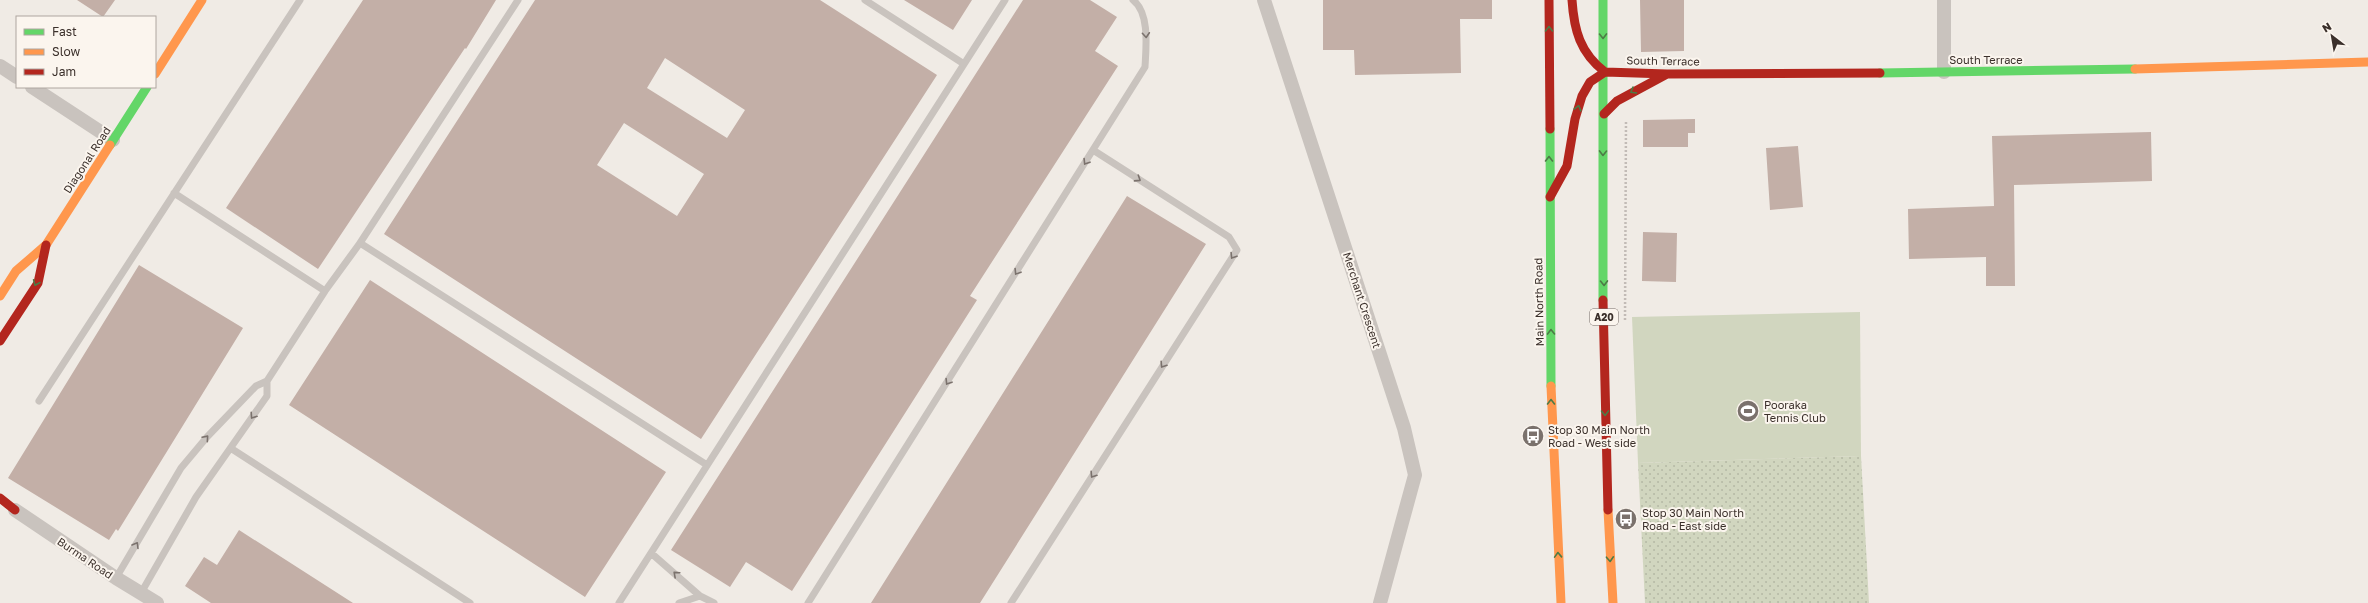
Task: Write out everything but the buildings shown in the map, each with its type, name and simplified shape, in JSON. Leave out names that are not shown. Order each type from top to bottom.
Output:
[{"type":"main road","points":[[156,72],[202,0]]},
{"type":"main road","name":"Main North Road","points":[[1549,0],[1551,404],[1558,598]]},
{"type":"main road","points":[[1549,198],[1567,166],[1575,118],[1582,96],[1590,82],[1605,72],[1590,62],[1585,54],[1573,23],[1572,0]]},
{"type":"main road","name":"A20","points":[[1603,0],[1605,72],[1602,189],[1606,492],[1613,603]]},
{"type":"main road","name":"South Terrace","points":[[1605,72],[1667,74],[2028,72],[2368,62]]},
{"type":"main road","points":[[1604,114],[1617,101],[1667,74]]},
{"type":"main road","name":"Diagonal Road","points":[[0,296],[16,271],[46,245],[146,88]]},
{"type":"main road","name":"Diagonal Road","points":[[0,341],[38,283],[46,245]]},
{"type":"main road","points":[[0,498],[15,510]]},
{"type":"main road","points":[[0,505],[15,510]]},
{"type":"street","name":"Merchant Crescent","points":[[1264,0],[1404,428],[1415,475],[1380,603]]},
{"type":"street","points":[[1944,0],[1944,72]]},
{"type":"street","points":[[0,66],[16,76]]},
{"type":"street","points":[[34,88],[113,140]]},
{"type":"street","name":"Burma Road","points":[[15,510],[116,578],[157,603]]},
{"type":"lane","points":[[39,401],[300,0]]},
{"type":"lane","points":[[141,593],[196,497],[232,449],[267,396],[267,382],[325,291],[360,243],[518,0]]},
{"type":"lane","points":[[865,0],[964,64]]},
{"type":"lane","points":[[619,603],[1005,0]]},
{"type":"lane","points":[[808,603],[1145,67],[1147,33],[1138,4],[1133,0]]},
{"type":"lane","points":[[1011,603],[1237,250],[1229,237],[1093,150]]},
{"type":"lane","points":[[174,193],[325,291]]},
{"type":"lane","points":[[360,243],[707,465]]},
{"type":"lane","points":[[116,578],[181,468],[212,431],[256,386],[267,382]]},
{"type":"lane","points":[[232,449],[470,603]]},
{"type":"lane","points":[[651,553],[700,596],[714,603]]},
{"type":"lane","points":[[679,603],[700,596]]},
{"type":"path","points":[[1625,320],[1626,116]]},
{"type":"green space","name":"Pooraka Tennis Club","points":[[1860,312],[1861,456],[1638,463],[1632,317]]},
{"type":"green space","points":[[1861,456],[1869,603],[1645,603],[1638,463]]},
{"type":"traffic: fast","points":[[1603,0],[1603,300]]},
{"type":"traffic: fast","points":[[1880,73],[2135,69]]},
{"type":"traffic: fast","points":[[110,145],[146,88]]},
{"type":"traffic: fast","points":[[1550,129],[1551,386]]},
{"type":"traffic: slow","points":[[156,72],[202,0]]},
{"type":"traffic: slow","points":[[2135,69],[2368,62]]},
{"type":"traffic: slow","points":[[0,296],[16,271],[46,245],[110,145]]},
{"type":"traffic: slow","points":[[1551,386],[1561,603]]},
{"type":"traffic: slow","points":[[1608,510],[1613,603]]},
{"type":"traffic: jam","points":[[1549,0],[1550,129]]},
{"type":"traffic: jam","points":[[1572,0],[1574,21],[1584,49],[1596,65],[1605,72]]},
{"type":"traffic: jam","points":[[1605,72],[1667,74],[1880,73]]},
{"type":"traffic: jam","points":[[1550,197],[1567,166],[1575,119],[1582,96],[1590,82],[1605,72]]},
{"type":"traffic: jam","points":[[1604,114],[1617,101],[1667,74]]},
{"type":"traffic: jam","points":[[0,341],[38,283],[46,245]]},
{"type":"traffic: jam","points":[[1603,300],[1608,510]]},
{"type":"traffic: jam","points":[[0,498],[15,510]]},
{"type":"place","name":"Pooraka Tennis Club","points":[[1748,411]]},
{"type":"place","name":"Stop 30 Main North Road - West side","points":[[1533,436]]},
{"type":"place","name":"Stop 30 Main North Road - East side","points":[[1626,519]]}]
